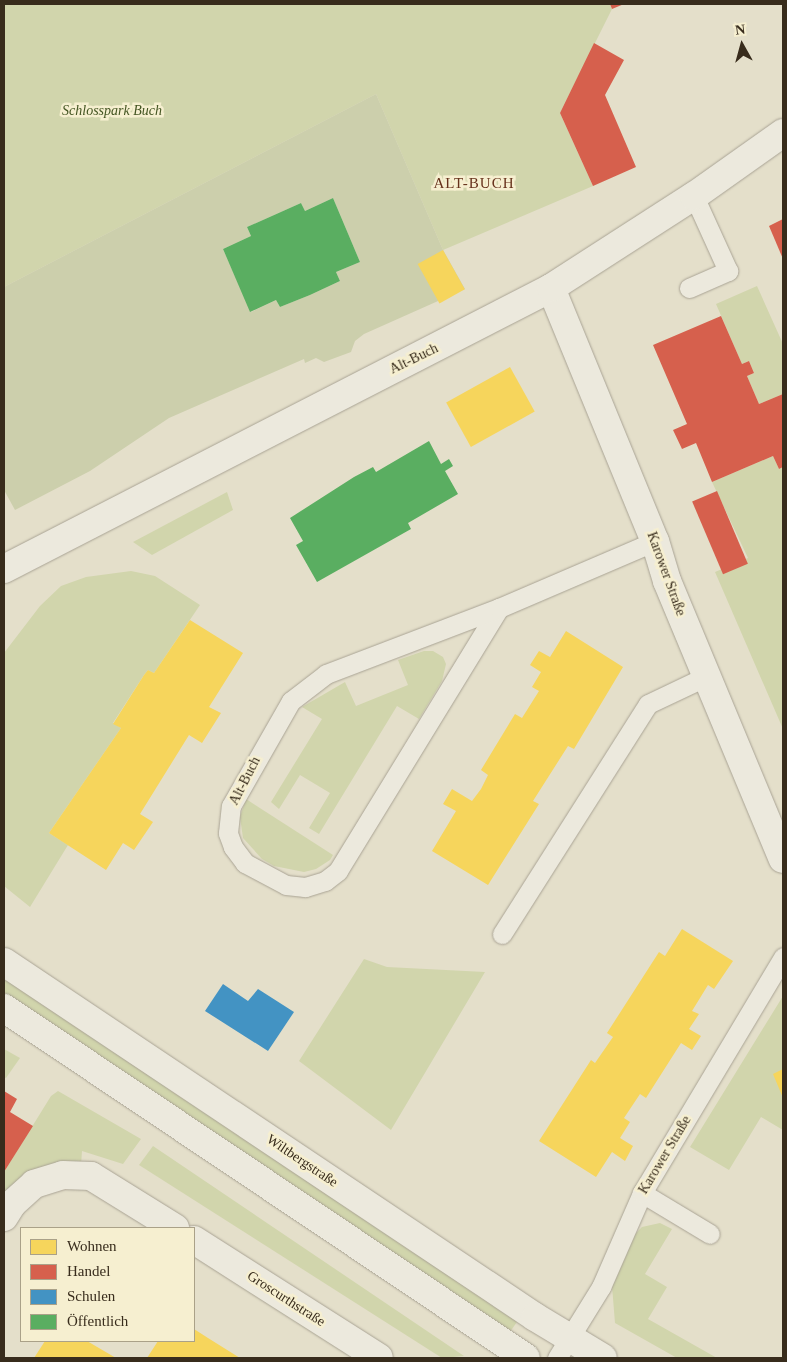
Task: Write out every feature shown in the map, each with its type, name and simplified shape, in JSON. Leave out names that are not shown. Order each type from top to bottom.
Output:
[{"type":"main road","name":"Alt-Buch","points":[[4,569],[551,288],[694,196],[783,133]]},
{"type":"main road","name":"Karower Straße","points":[[551,288],[654,540],[667,581],[783,859]]},
{"type":"main road","name":"Alt-Buch","points":[[4,587],[29,556]]},
{"type":"main road","name":"Wiltbergstraße","points":[[4,962],[564,1348],[603,1358]]},
{"type":"main road","points":[[4,1008],[526,1358]]},
{"type":"main road","points":[[4,1217],[12,1204],[34,1184],[63,1175],[91,1176],[173,1227]]},
{"type":"main road","name":"Groscurthstraße","points":[[195,1241],[379,1358]]},
{"type":"lane","points":[[689,288],[728,271],[694,196]]},
{"type":"lane","name":"Alt-Buch","points":[[499,608],[338,871],[325,881],[305,886],[286,885],[245,863],[233,847],[228,834],[231,806],[291,701],[326,674],[499,608],[654,540]]},
{"type":"lane","points":[[502,934],[648,704],[707,676]]},
{"type":"lane","name":"Karower Straße","points":[[564,1348],[601,1287],[642,1193],[783,957]]},
{"type":"lane","points":[[642,1193],[710,1234]]},
{"type":"green space","name":"Schlosspark Buch","points":[[4,4],[610,4],[612,9],[560,113],[593,186],[443,250],[376,94],[4,287]]},
{"type":"green space","points":[[376,94],[443,250],[465,289],[364,334],[355,341],[351,352],[324,362],[316,358],[305,363],[304,359],[169,418],[90,471],[15,510],[4,490],[4,287]],"holes":[[[333,198],[360,262],[336,272],[340,281],[310,295],[280,307],[276,300],[251,312],[223,249],[251,236],[247,227],[301,203],[305,211]]]},
{"type":"green space","points":[[757,286],[783,344],[783,394],[759,404],[747,376],[754,373],[749,361],[742,364],[716,304]]},
{"type":"green space","points":[[773,456],[779,469],[783,467],[783,729],[715,572],[748,558],[712,482]]},
{"type":"green space","points":[[227,492],[233,510],[152,555],[133,542]]},
{"type":"green space","points":[[131,571],[155,576],[200,605],[154,673],[148,670],[144,675],[113,723],[121,728],[49,833],[68,845],[30,907],[4,886],[4,653],[40,606],[61,586],[86,577]]},
{"type":"green space","points":[[424,651],[433,651],[443,657],[446,664],[442,681],[419,719],[397,706],[319,834],[309,828],[330,793],[300,775],[279,809],[271,802],[322,719],[302,707],[345,682],[356,706],[408,685],[398,660]]},
{"type":"green space","points":[[246,799],[333,855],[330,860],[316,869],[304,872],[274,866],[262,859],[243,838],[240,817]]},
{"type":"green space","points":[[364,959],[387,967],[485,972],[391,1130],[299,1061]]},
{"type":"green space","points":[[4,980],[22,988],[519,1319],[510,1332],[4,997]]},
{"type":"green space","points":[[783,996],[783,1130],[761,1117],[729,1170],[690,1147]]},
{"type":"green space","points":[[4,1049],[20,1058],[6,1078],[4,1077]]},
{"type":"green space","points":[[58,1091],[141,1139],[123,1164],[82,1151],[81,1165],[4,1201],[4,1172],[51,1096]]},
{"type":"green space","points":[[153,1146],[464,1356],[442,1358],[139,1165]]},
{"type":"green space","points":[[660,1223],[672,1229],[645,1274],[667,1287],[648,1319],[717,1358],[677,1358],[615,1323],[612,1286],[631,1238],[642,1227]]},
{"type":"building: Wohnen","points":[[443,250],[465,289],[439,303],[418,264]]},
{"type":"building: Wohnen","points":[[510,367],[535,412],[471,447],[446,402]]},
{"type":"building: Wohnen","points":[[190,620],[243,653],[209,707],[221,713],[202,743],[189,735],[140,814],[153,822],[134,850],[123,843],[106,870],[49,833],[121,728],[113,724],[144,675],[148,670],[154,673]]},
{"type":"building: Wohnen","points":[[566,631],[623,667],[574,749],[568,746],[533,801],[539,804],[488,885],[432,851],[456,811],[443,804],[452,789],[472,801],[481,789],[488,775],[481,770],[515,714],[522,718],[539,691],[532,687],[541,672],[530,665],[539,651],[550,657]]},
{"type":"building: Wohnen","points":[[682,929],[733,961],[714,989],[708,985],[692,1011],[699,1014],[689,1029],[701,1036],[692,1050],[681,1043],[646,1098],[640,1094],[624,1118],[630,1122],[620,1138],[633,1146],[625,1161],[612,1152],[596,1177],[539,1141],[591,1060],[595,1063],[613,1037],[607,1033],[659,952],[665,956]]},
{"type":"building: Wohnen","points":[[783,1069],[783,1098],[773,1074]]},
{"type":"building: Wohnen","points":[[195,1330],[240,1358],[147,1358],[157,1342],[195,1342]]},
{"type":"building: Wohnen","points":[[44,1342],[89,1342],[116,1358],[34,1358]]},
{"type":"building: Handel","points":[[610,4],[624,4],[612,9]]},
{"type":"building: Handel","points":[[594,43],[624,60],[605,95],[636,167],[593,186],[560,113]]},
{"type":"building: Handel","points":[[783,219],[783,259],[769,226]]},
{"type":"building: Handel","points":[[721,316],[742,364],[749,361],[754,373],[747,376],[759,404],[783,394],[783,467],[779,469],[773,456],[712,482],[696,443],[682,449],[673,430],[687,424],[653,345]]},
{"type":"building: Handel","points":[[717,491],[748,564],[723,574],[692,502]]},
{"type":"building: Handel","points":[[4,1091],[17,1099],[10,1112],[33,1126],[4,1172]]},
{"type":"building: Schulen","points":[[223,984],[248,1001],[258,989],[294,1012],[268,1051],[205,1011]]},
{"type":"building: Öffentlich","points":[[333,198],[360,262],[336,272],[340,281],[310,295],[280,307],[276,300],[250,312],[223,249],[251,236],[247,227],[301,203],[305,211]]},
{"type":"building: Öffentlich","points":[[429,441],[441,464],[449,459],[453,466],[445,471],[458,494],[408,523],[411,529],[317,582],[296,545],[303,541],[290,518],[354,477],[373,467],[376,472]]},
{"type":"district","name":"ALT-BUCH","points":[[474,184]]}]
